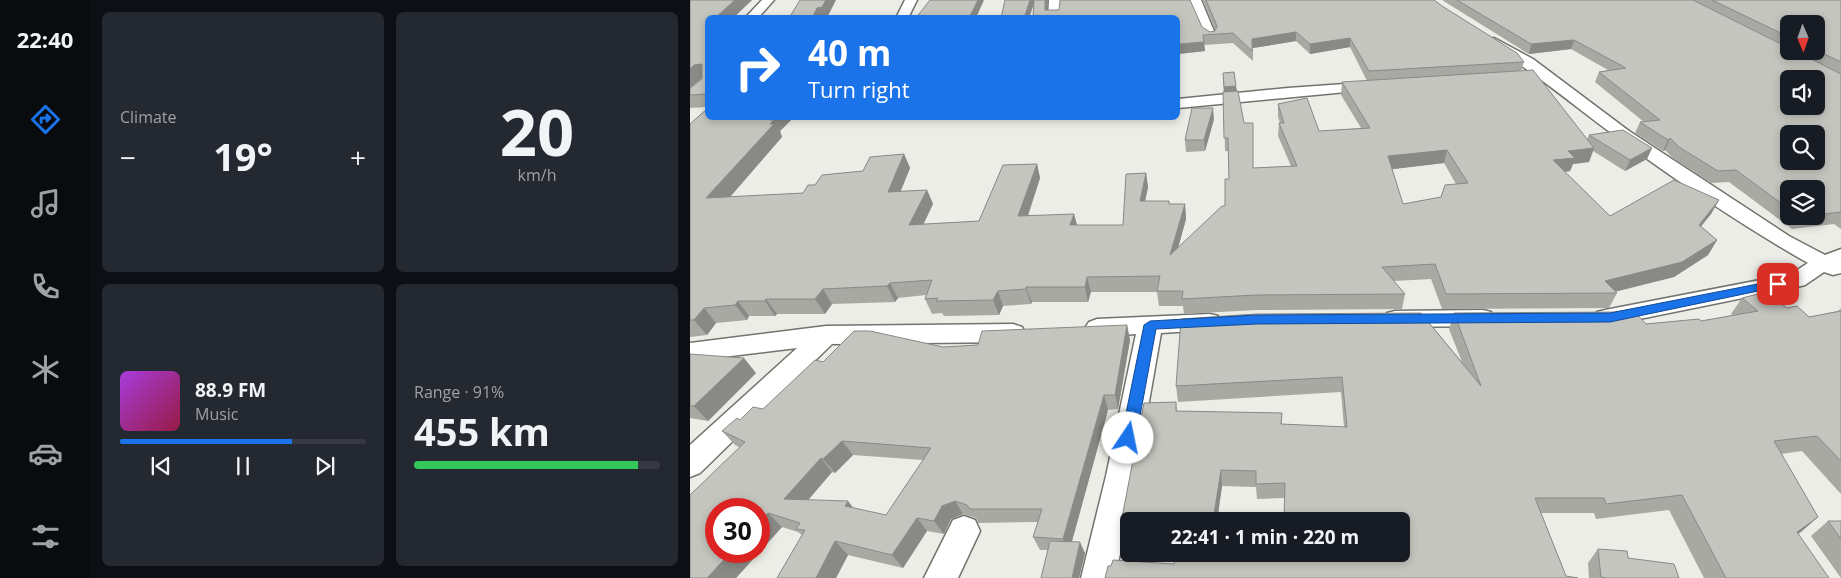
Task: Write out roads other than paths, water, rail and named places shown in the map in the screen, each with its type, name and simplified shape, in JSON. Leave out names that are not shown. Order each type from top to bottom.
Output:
[{"type":"street","points":[[754,15],[768,0]]},
{"type":"street","points":[[904,15],[911,0]]},
{"type":"street","points":[[1054,15],[1055,0]]},
{"type":"street","points":[[1195,0],[1210,36]]},
{"type":"street","points":[[1483,35],[1528,62],[1623,134],[1782,240],[1835,264]]},
{"type":"street","points":[[1526,77],[1546,76]]},
{"type":"street","points":[[1180,104],[1288,92],[1387,86]]},
{"type":"street","points":[[1581,318],[1610,318],[1796,280],[1835,264]]},
{"type":"street","points":[[1374,319],[1502,318]]},
{"type":"street","points":[[1074,330],[1227,321]]},
{"type":"street","points":[[1098,578],[1121,476],[1150,325]]},
{"type":"street","points":[[690,352],[826,335],[1036,332]]},
{"type":"street","points":[[690,464],[826,335]]},
{"type":"street","points":[[941,578],[964,531]]}]
